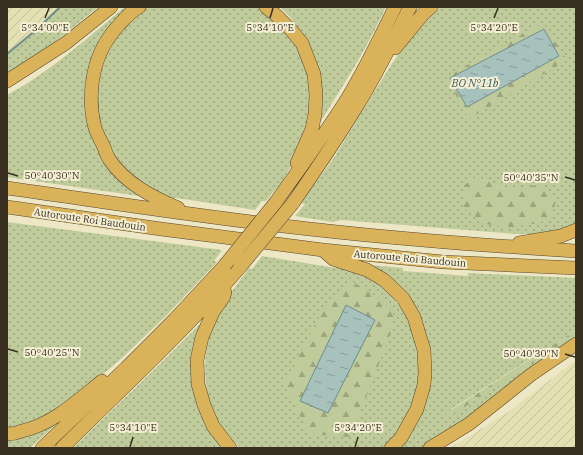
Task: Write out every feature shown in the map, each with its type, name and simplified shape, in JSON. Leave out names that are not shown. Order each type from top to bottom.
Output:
[{"type":"highway","points":[[7,81],[66,44],[111,7]]},
{"type":"highway","points":[[139,7],[130,12],[113,30],[101,50],[93,77],[91,102],[95,128],[109,158],[129,181],[156,198],[192,214]]},
{"type":"highway","points":[[266,7],[291,30],[302,44],[314,74],[316,95],[315,114],[312,129],[287,187]]},
{"type":"highway","points":[[42,448],[175,319],[225,265],[276,202],[316,146],[347,98],[396,7]]},
{"type":"highway","points":[[62,448],[184,328],[227,282],[293,203],[354,111],[383,61],[410,7]]},
{"type":"highway","points":[[383,61],[423,14],[431,7]]},
{"type":"highway","points":[[7,188],[192,214],[328,231],[576,251]]},
{"type":"highway","name":"Autoroute Roi Baudouin","points":[[7,207],[323,250],[442,262],[576,268]]},
{"type":"highway","points":[[502,246],[528,240],[561,236],[576,230]]},
{"type":"highway","points":[[323,250],[333,259],[366,270],[384,280],[402,298],[414,316],[424,350],[424,385],[417,409],[401,438],[391,448]]},
{"type":"highway","points":[[227,282],[224,296],[213,312],[202,337],[197,360],[198,384],[204,405],[213,426],[230,448]]},
{"type":"highway","points":[[430,448],[469,424],[532,374],[576,344]]},
{"type":"highway","points":[[7,434],[31,429],[47,422],[74,404],[107,377],[126,368]]},
{"type":"shaded area","points":[[7,7],[60,7],[36,30],[7,54]]},
{"type":"shaded area","points":[[576,360],[576,448],[450,448],[508,412]]},
{"type":"green space","points":[[60,7],[98,7],[55,42],[7,74],[7,54],[36,30]]},
{"type":"green space","points":[[125,7],[129,7],[94,54],[85,83],[86,111],[92,137],[103,161],[123,184],[139,196],[7,177],[7,95],[23,86],[53,65]]},
{"type":"green space","points":[[147,7],[262,7],[277,18],[303,55],[310,85],[310,117],[292,165],[281,183],[266,201],[262,201],[255,210],[170,198],[158,194],[132,177],[111,150],[104,134],[99,115],[97,99],[98,80],[108,49],[126,22]]},
{"type":"green space","points":[[280,7],[386,7],[362,53],[318,126],[309,44],[291,18]]},
{"type":"green space","points":[[440,7],[576,7],[576,224],[560,231],[541,234],[516,234],[341,220],[332,222],[295,216],[305,204],[301,203],[335,156],[391,65],[411,36]],"holes":[[[477,177],[507,189],[464,185]]]},
{"type":"green space","name":"BO N°11b","points":[[543,23],[567,60],[469,119],[446,77]]},
{"type":"green space","points":[[477,177],[507,189],[538,185],[557,199],[551,216],[539,223],[507,228],[486,224],[463,208],[464,185]]},
{"type":"green space","points":[[7,222],[222,250],[214,261],[217,262],[167,315],[122,358],[86,389],[39,422],[7,430]]},
{"type":"green space","points":[[262,256],[336,268],[337,265],[364,274],[385,290],[397,303],[407,318],[414,333],[418,350],[418,384],[406,420],[393,438],[383,448],[240,448],[219,423],[208,393],[206,379],[206,351],[209,337],[213,324],[223,304],[249,268],[252,269]]},
{"type":"green space","points":[[370,265],[403,268],[403,271],[468,276],[468,273],[576,278],[576,330],[445,413],[518,373],[576,338],[468,421],[422,448],[400,448],[419,418],[424,333]]},
{"type":"green space","points":[[353,282],[379,298],[394,314],[389,339],[350,437],[309,434],[284,383],[324,308]]},
{"type":"green space","points":[[204,320],[192,361],[223,448],[73,448],[158,366]]},
{"type":"green space","points":[[576,330],[576,338],[449,417],[445,414]]},
{"type":"green space","points":[[55,425],[30,448],[7,448],[7,439],[32,435]]},
{"type":"water","name":"BO N°11b","points":[[544,29],[559,56],[467,107],[450,78]]},
{"type":"water","points":[[346,305],[375,320],[328,413],[300,401]]},
{"type":"waterway","points":[[7,54],[36,30],[60,7]]}]
